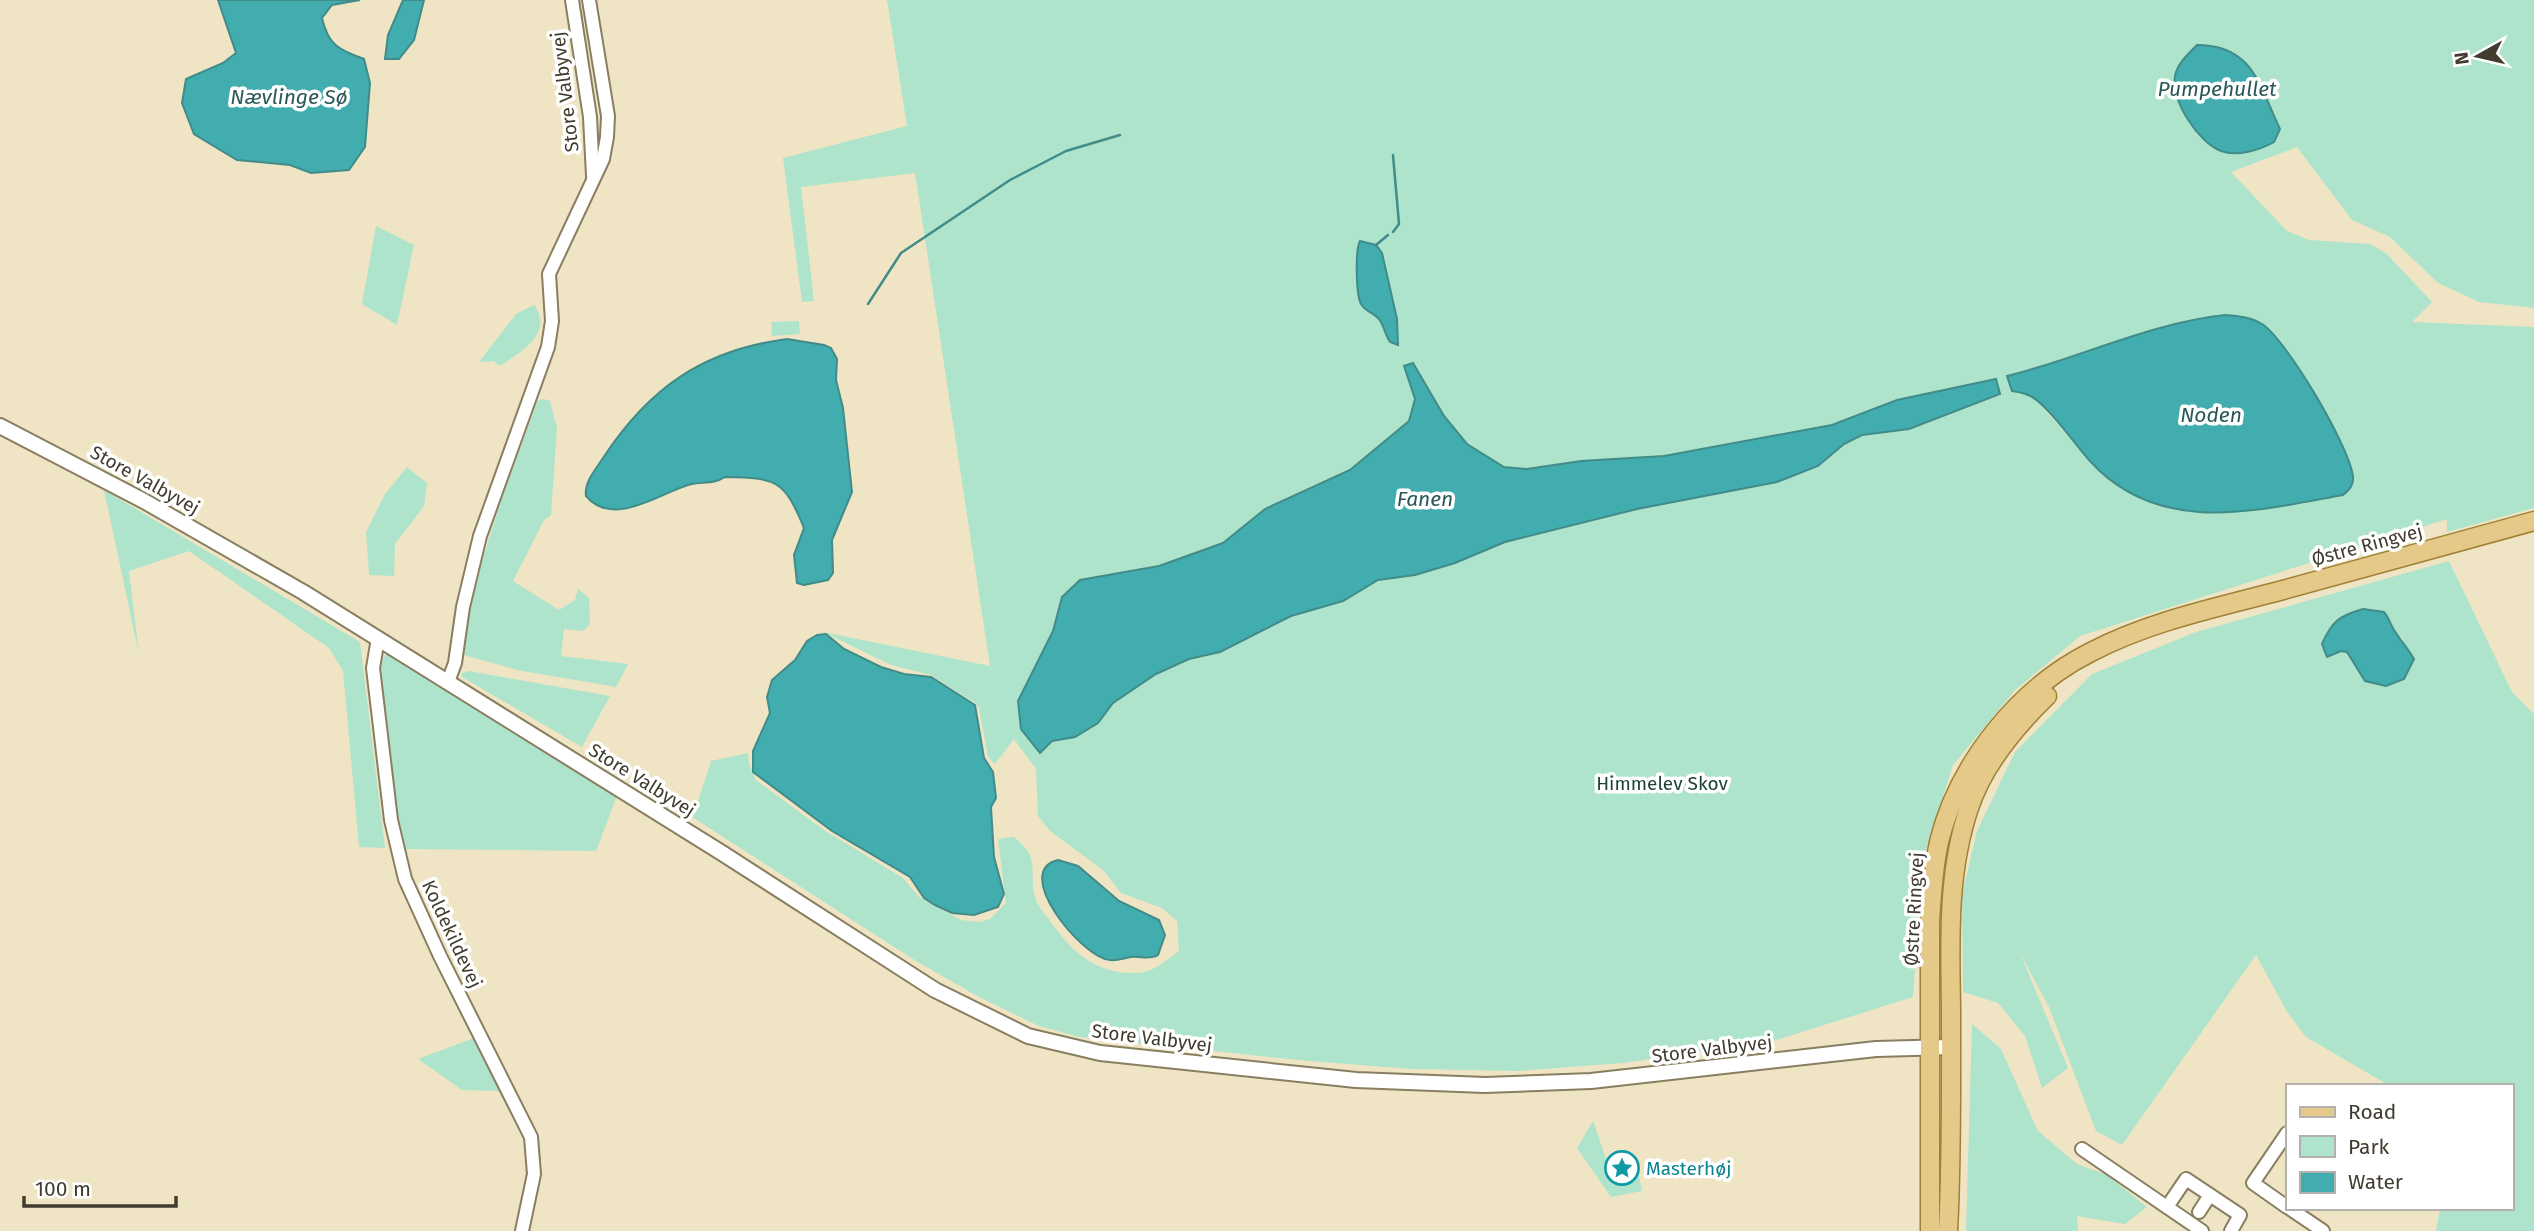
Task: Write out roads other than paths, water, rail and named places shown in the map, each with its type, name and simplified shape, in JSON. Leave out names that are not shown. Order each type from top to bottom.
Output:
[{"type":"main road","name":"Østre Ringvej","points":[[1930,1231],[1930,921],[1933,878],[1940,841],[1952,804],[1985,745],[2020,704],[2089,652],[2191,615],[2534,521]]},
{"type":"main road","name":"Østre Ringvej","points":[[1948,1231],[1950,910],[1956,853],[1969,807],[1988,768],[2023,719],[2054,688],[2132,635]]},
{"type":"street","name":"Store Valbyvej","points":[[572,0],[590,117],[594,180]]},
{"type":"street","name":"Store Valbyvej","points":[[448,682],[455,663],[463,607],[480,536],[548,347],[552,321],[549,274],[603,159],[608,116],[589,0]]},
{"type":"street","name":"Store Valbyvej","points":[[0,426],[144,501],[378,638],[935,990],[988,1019],[1059,1046],[1356,1080],[1485,1085],[1591,1081],[1876,1049],[1951,1047]]},
{"type":"street","name":"Koldekildevej","points":[[378,638],[373,668],[391,820],[405,879],[440,956],[531,1137],[534,1174],[522,1231]]},
{"type":"street","points":[[2286,1134],[2253,1183],[2286,1207]]},
{"type":"street","points":[[2082,1149],[2202,1231]]},
{"type":"street","points":[[2166,1207],[2186,1180],[2240,1214],[2231,1231]]},
{"type":"street","points":[[2199,1212],[2210,1195]]},
{"type":"street","points":[[2291,1210],[2323,1231]]},
{"type":"water","name":"Nævlinge Sø","points":[[218,0],[360,0],[332,5],[322,18],[328,35],[336,45],[364,59],[370,83],[365,147],[349,170],[311,173],[290,165],[237,160],[194,134],[182,103],[186,79],[223,63],[236,53]]},
{"type":"water","name":"Nævlinge Sø","points":[[403,0],[424,0],[414,40],[399,59],[385,59],[388,35]]},
{"type":"water","name":"Pumpehullet","points":[[2197,45],[2231,52],[2252,70],[2280,129],[2274,142],[2248,152],[2227,153],[2213,146],[2195,130],[2177,97],[2175,76],[2183,59]]},
{"type":"water","points":[[1360,241],[1376,245],[1382,253],[1397,319],[1398,345],[1390,342],[1380,320],[1361,304],[1357,272]]},
{"type":"water","name":"Noden","points":[[2225,315],[2249,318],[2262,324],[2301,371],[2329,419],[2349,462],[2353,482],[2343,495],[2276,507],[2209,512],[2176,509],[2145,500],[2116,484],[2089,460],[2038,401],[2012,391],[2007,376],[2170,325]]},
{"type":"water","points":[[787,339],[824,345],[831,348],[837,359],[836,380],[843,408],[852,492],[832,540],[833,573],[828,580],[804,585],[797,583],[794,555],[804,528],[784,491],[767,481],[725,477],[688,485],[622,509],[597,505],[586,496],[589,481],[603,458],[639,411],[659,392],[681,376],[729,352]]},
{"type":"water","name":"Fanen","points":[[1413,363],[1444,416],[1467,444],[1504,467],[1527,469],[1581,461],[1664,456],[1832,425],[1897,400],[1996,379],[2000,394],[1909,429],[1862,435],[1844,444],[1818,466],[1777,482],[1637,509],[1505,542],[1455,563],[1415,575],[1378,580],[1343,601],[1291,616],[1220,652],[1189,659],[1156,674],[1113,703],[1098,723],[1075,737],[1052,741],[1040,753],[1021,729],[1018,701],[1053,631],[1062,597],[1080,580],[1159,566],[1223,543],[1265,509],[1350,470],[1409,421],[1415,399],[1404,366]]},
{"type":"water","points":[[2363,609],[2384,612],[2414,659],[2404,679],[2386,686],[2365,681],[2347,652],[2341,651],[2327,657],[2322,644],[2329,630],[2342,617]]},
{"type":"water","points":[[826,634],[844,649],[881,667],[904,674],[931,677],[975,705],[984,758],[993,772],[996,798],[991,807],[994,857],[1004,894],[998,907],[974,915],[952,913],[935,905],[924,898],[910,877],[832,831],[753,772],[753,751],[770,713],[767,697],[772,680],[795,660],[807,641],[817,635]]},
{"type":"water","points":[[1058,860],[1078,866],[1119,901],[1159,920],[1165,935],[1158,955],[1110,960],[1083,945],[1055,913],[1046,896],[1042,880],[1046,867]]},
{"type":"waterway","points":[[868,304],[901,253],[1010,180],[1066,151],[1120,135]]},
{"type":"waterway","points":[[1393,155],[1399,224],[1393,232]]},
{"type":"waterway","points":[[1376,245],[1388,235]]},
{"type":"place","name":"Masterhøj","points":[[1622,1168]]},
{"type":"park label","name":"Himmelev Skov","points":[[1662,783]]}]
